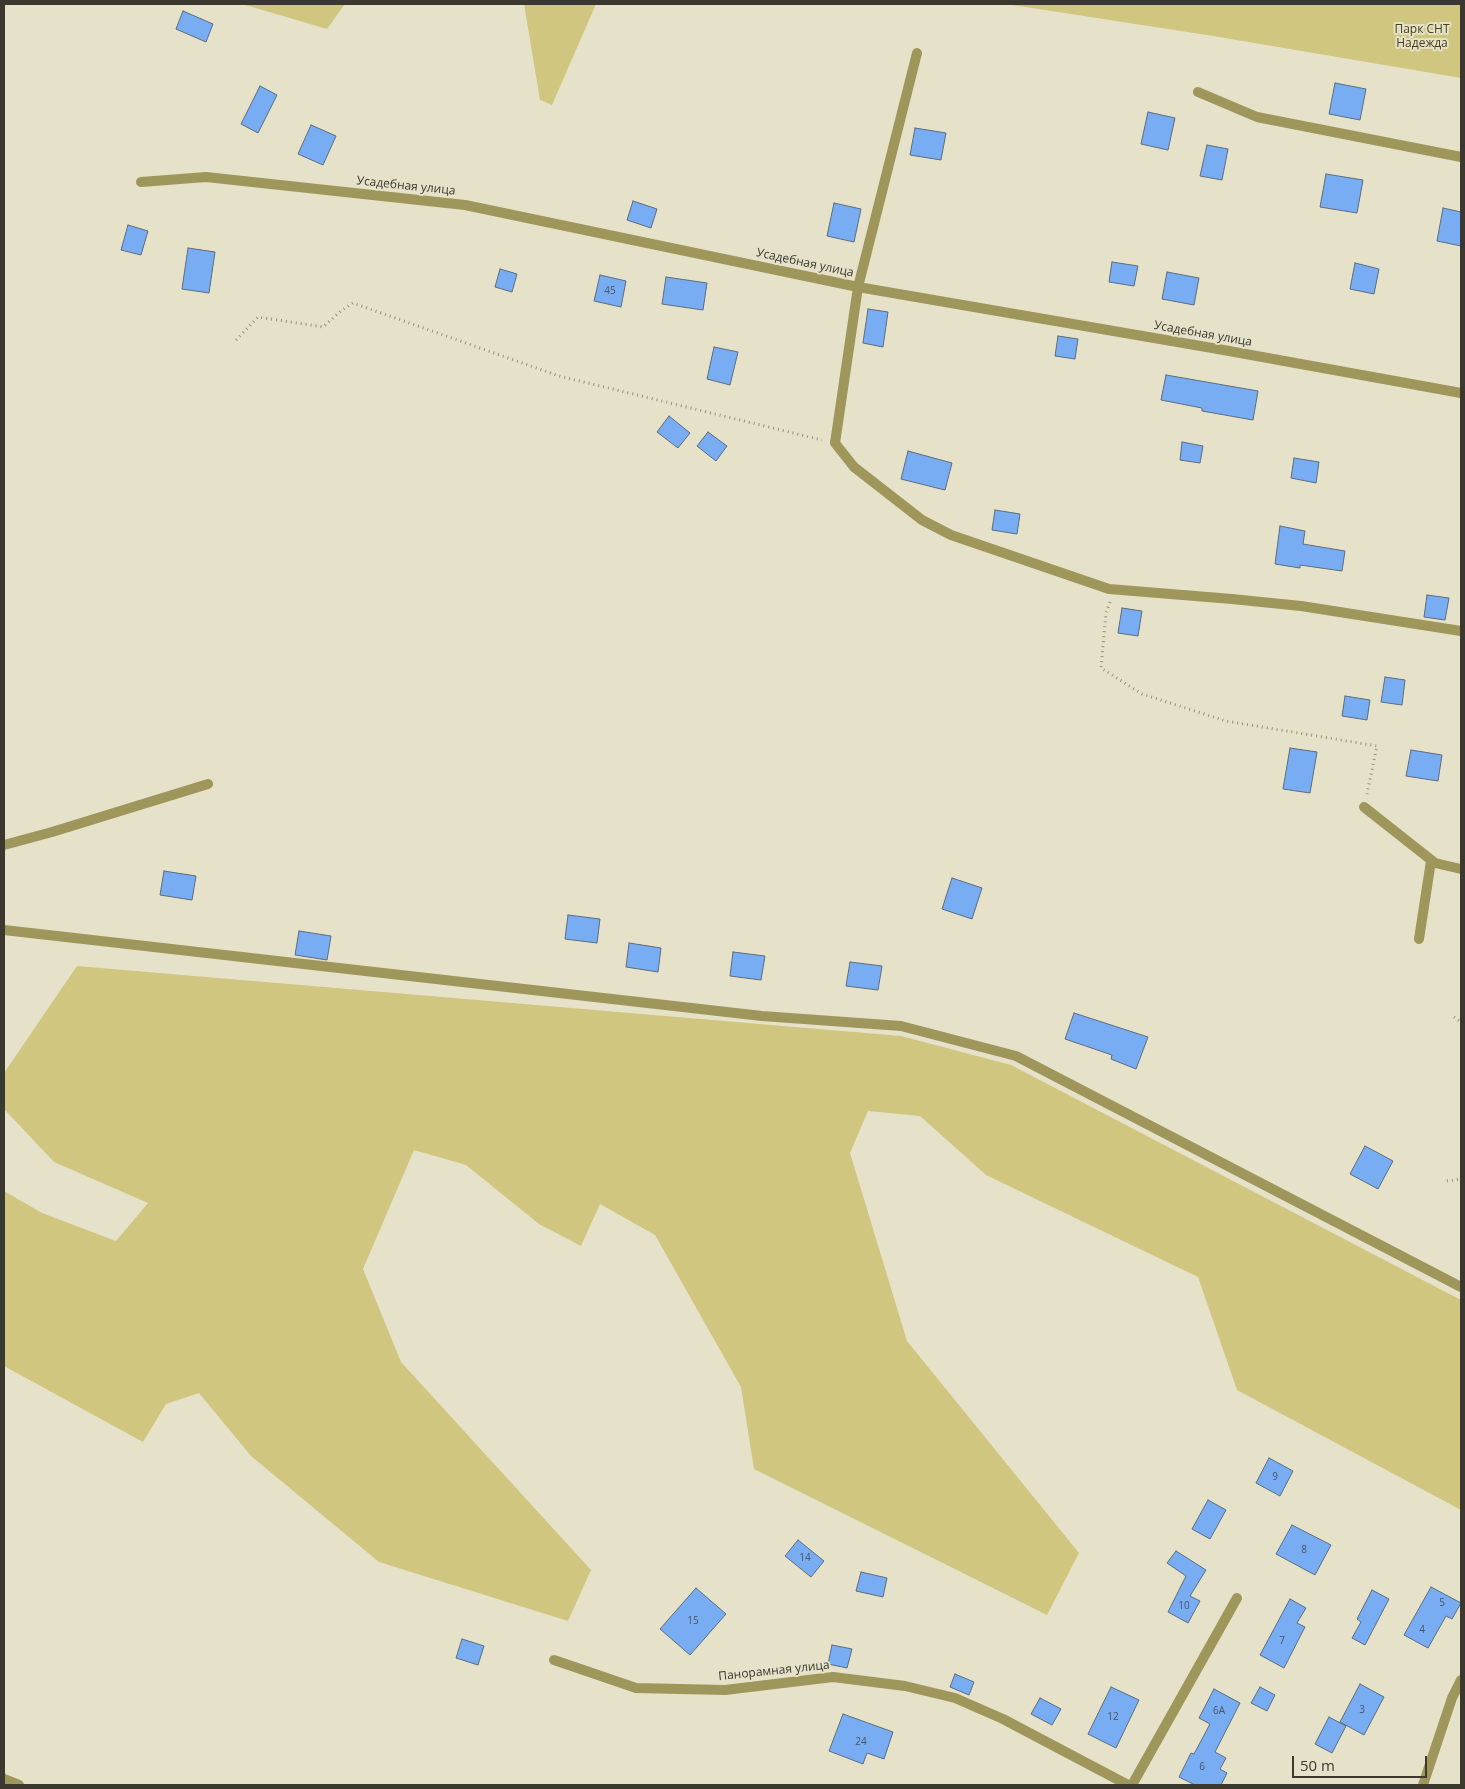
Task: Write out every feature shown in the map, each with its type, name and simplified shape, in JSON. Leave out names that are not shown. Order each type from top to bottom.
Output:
[{"type":"street","points":[[917,53],[858,287],[835,443],[854,467],[922,520],[951,535],[1114,590],[1301,606],[1461,631]]},
{"type":"street","points":[[1198,92],[1257,117],[1461,157]]},
{"type":"street","name":"Усадебная улица","points":[[141,182],[206,177],[466,205],[858,287],[1209,347],[1461,393]]},
{"type":"street","points":[[4,844],[52,832],[208,784]]},
{"type":"street","points":[[1364,807],[1435,863],[1461,868]]},
{"type":"street","points":[[1419,938],[1432,861]]},
{"type":"street","points":[[4,930],[762,1016],[901,1026],[1016,1056],[1461,1287]]},
{"type":"street","points":[[1132,1785],[1236,1598]]},
{"type":"street","name":"Панорамная улица","points":[[554,1660],[636,1688],[725,1690],[833,1677],[905,1686],[956,1698],[1003,1719],[1128,1785]]},
{"type":"street","points":[[1423,1785],[1452,1698],[1461,1680]]},
{"type":"street","points":[[4,1779],[20,1785]]},
{"type":"path","points":[[236,340],[258,317],[323,327],[353,303],[559,376],[835,443]]},
{"type":"path","points":[[1114,590],[1106,613],[1101,668],[1142,694],[1226,721],[1377,746],[1364,807]]},
{"type":"path","points":[[1454,1017],[1461,1022]]},
{"type":"path","points":[[1447,1181],[1461,1179]]},
{"type":"green space","points":[[242,4],[345,4],[327,29]]},
{"type":"green space","points":[[524,4],[596,4],[552,105],[540,100]]},
{"type":"green space","name":"Парк СНТ Надежда","points":[[1006,4],[1461,4],[1461,78],[1213,36]]},
{"type":"green space","points":[[77,966],[901,1036],[1011,1065],[1461,1300],[1461,1510],[1237,1390],[1198,1277],[986,1175],[920,1116],[868,1111],[850,1153],[907,1341],[1079,1553],[1047,1615],[754,1469],[741,1387],[655,1235],[600,1204],[581,1246],[539,1224],[466,1165],[414,1150],[363,1269],[401,1362],[591,1570],[568,1621],[379,1562],[251,1456],[199,1393],[166,1404],[143,1442],[4,1366],[4,1191],[42,1213],[116,1241],[148,1203],[54,1162],[4,1109],[4,1073]]},
{"type":"building","points":[[183,11],[213,24],[206,42],[176,29]]},
{"type":"building","points":[[1335,83],[1366,89],[1360,120],[1329,114]]},
{"type":"building","points":[[260,86],[277,95],[258,133],[241,124]]},
{"type":"building","points":[[1148,112],[1175,118],[1168,150],[1141,144]]},
{"type":"building","points":[[311,125],[336,136],[323,165],[298,154]]},
{"type":"building","points":[[915,128],[946,133],[941,160],[910,155]]},
{"type":"building","points":[[1207,145],[1228,149],[1222,180],[1200,176]]},
{"type":"building","points":[[1326,174],[1363,180],[1357,213],[1320,207]]},
{"type":"building","points":[[633,201],[657,209],[651,228],[627,220]]},
{"type":"building","points":[[834,203],[861,209],[854,242],[827,236]]},
{"type":"building","points":[[1443,208],[1461,212],[1461,246],[1437,241]]},
{"type":"building","points":[[128,225],[148,231],[141,255],[121,250]]},
{"type":"building","points":[[188,248],[215,252],[209,293],[182,289]]},
{"type":"building","points":[[1112,262],[1138,266],[1134,286],[1109,282]]},
{"type":"building","points":[[1355,263],[1379,269],[1374,294],[1350,289]]},
{"type":"building","points":[[500,269],[517,274],[512,292],[495,287]]},
{"type":"building","points":[[1167,272],[1199,278],[1194,305],[1162,299]]},
{"type":"building","points":[[600,275],[626,281],[621,307],[594,301]]},
{"type":"building","points":[[666,277],[707,283],[703,310],[662,304]]},
{"type":"building","points":[[868,309],[888,312],[883,347],[863,343]]},
{"type":"building","points":[[1058,336],[1078,339],[1075,359],[1055,356]]},
{"type":"building","points":[[714,347],[738,352],[730,385],[707,379]]},
{"type":"building","points":[[1166,375],[1258,391],[1253,420],[1202,411],[1202,408],[1161,400]]},
{"type":"building","points":[[669,416],[690,433],[678,448],[657,432]]},
{"type":"building","points":[[708,432],[727,446],[716,461],[697,446]]},
{"type":"building","points":[[1182,442],[1203,446],[1200,463],[1180,460]]},
{"type":"building","points":[[908,451],[952,463],[945,490],[901,479]]},
{"type":"building","points":[[1294,458],[1319,462],[1316,483],[1291,478]]},
{"type":"building","points":[[995,510],[1020,514],[1017,534],[992,530]]},
{"type":"building","points":[[1280,526],[1305,531],[1303,544],[1345,551],[1342,571],[1300,565],[1300,568],[1275,564]]},
{"type":"building","points":[[1427,595],[1449,598],[1445,620],[1424,617]]},
{"type":"building","points":[[1122,608],[1142,611],[1138,636],[1118,633]]},
{"type":"building","points":[[1385,677],[1405,680],[1402,705],[1381,702]]},
{"type":"building","points":[[1345,696],[1370,700],[1367,720],[1342,716]]},
{"type":"building","points":[[1290,748],[1317,752],[1310,793],[1283,789]]},
{"type":"building","points":[[1411,750],[1442,755],[1438,781],[1406,776]]},
{"type":"building","points":[[164,871],[196,876],[192,900],[160,895]]},
{"type":"building","points":[[952,878],[982,888],[972,919],[942,909]]},
{"type":"building","points":[[568,915],[600,919],[597,943],[565,939]]},
{"type":"building","points":[[299,931],[331,936],[327,960],[295,955]]},
{"type":"building","points":[[629,943],[661,948],[658,972],[626,967]]},
{"type":"building","points":[[733,952],[765,956],[761,980],[730,976]]},
{"type":"building","points":[[850,962],[882,966],[878,990],[846,986]]},
{"type":"building","points":[[1074,1013],[1148,1037],[1136,1069],[1111,1059],[1112,1055],[1065,1039]]},
{"type":"building","points":[[1365,1146],[1393,1161],[1378,1189],[1350,1174]]},
{"type":"building","points":[[1269,1458],[1293,1471],[1280,1496],[1256,1483]]},
{"type":"building","points":[[1208,1500],[1226,1510],[1210,1539],[1192,1529]]},
{"type":"building","points":[[1292,1525],[1331,1545],[1315,1575],[1276,1554]]},
{"type":"building","points":[[798,1540],[824,1561],[811,1577],[785,1556]]},
{"type":"building","points":[[1176,1551],[1206,1570],[1190,1596],[1200,1601],[1188,1623],[1168,1612],[1186,1576],[1167,1563]]},
{"type":"building","points":[[861,1572],[887,1578],[883,1597],[856,1591]]},
{"type":"building","points":[[1431,1587],[1461,1603],[1452,1619],[1446,1616],[1428,1648],[1404,1635]]},
{"type":"building","points":[[696,1588],[726,1614],[690,1655],[660,1629]]},
{"type":"building","points":[[1372,1590],[1389,1599],[1365,1645],[1352,1638],[1361,1622],[1357,1619]]},
{"type":"building","points":[[1290,1599],[1306,1608],[1297,1623],[1305,1627],[1284,1668],[1260,1655]]},
{"type":"building","points":[[462,1639],[484,1646],[478,1665],[456,1658]]},
{"type":"building","points":[[832,1645],[852,1649],[847,1668],[828,1664]]},
{"type":"building","points":[[955,1674],[974,1682],[969,1695],[950,1687]]},
{"type":"building","points":[[1360,1684],[1384,1697],[1364,1735],[1340,1722]]},
{"type":"building","points":[[1111,1687],[1139,1700],[1116,1748],[1088,1734]]},
{"type":"building","points":[[1260,1687],[1275,1695],[1267,1711],[1251,1703]]},
{"type":"building","points":[[1214,1689],[1240,1703],[1215,1752],[1226,1758],[1220,1769],[1227,1773],[1221,1785],[1195,1785],[1179,1777],[1191,1753],[1194,1754],[1210,1724],[1199,1718]]},
{"type":"building","points":[[1040,1698],[1061,1709],[1052,1725],[1031,1714]]},
{"type":"building","points":[[843,1714],[893,1732],[884,1759],[867,1753],[863,1764],[829,1751]]},
{"type":"building","points":[[1329,1717],[1346,1726],[1332,1753],[1315,1744]]}]
